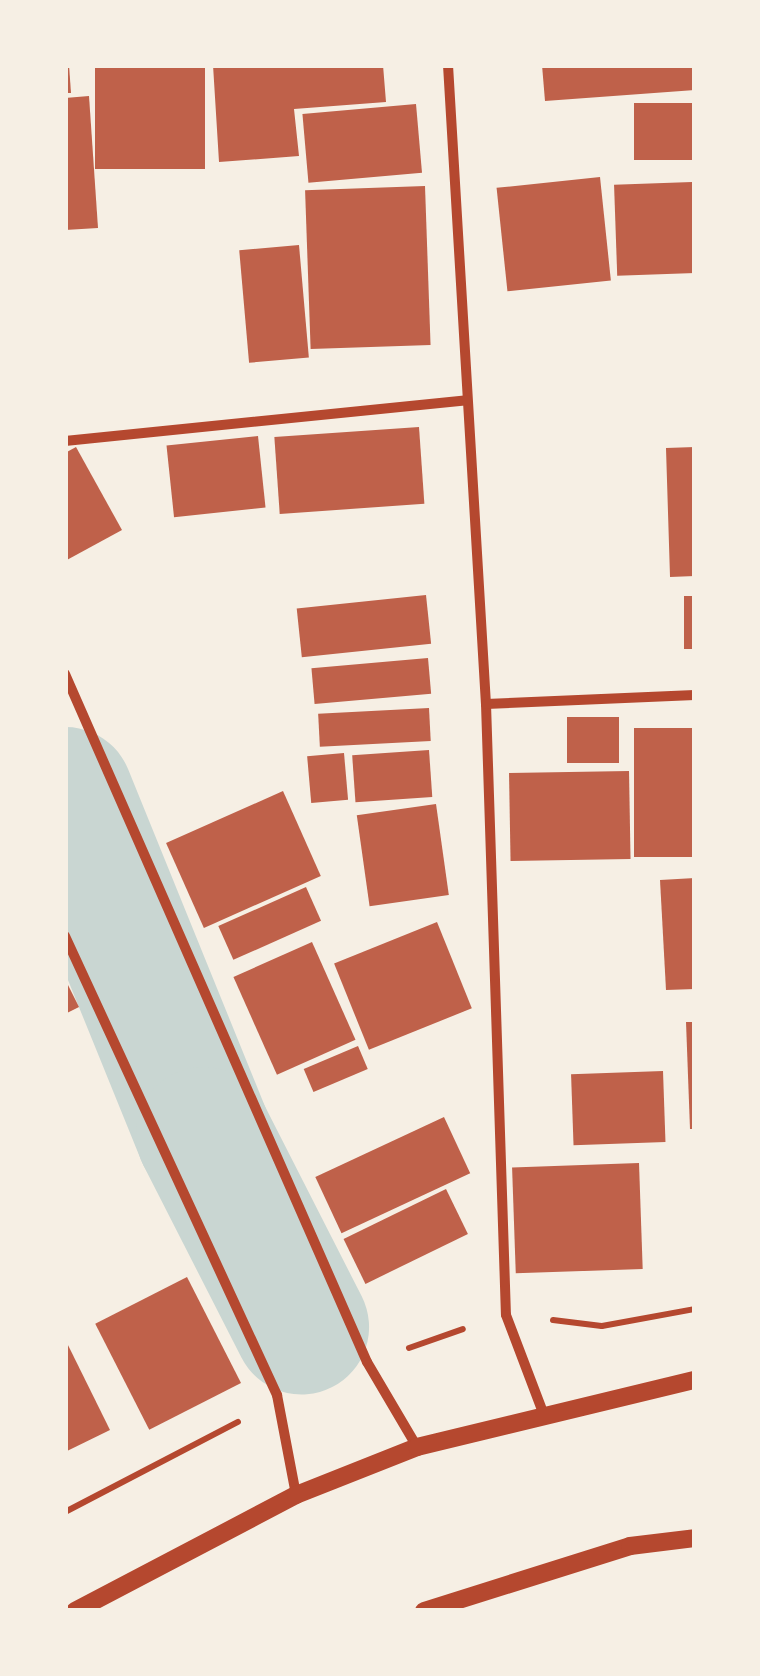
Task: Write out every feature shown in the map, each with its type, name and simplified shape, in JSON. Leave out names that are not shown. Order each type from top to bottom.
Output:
[{"type":"street","points":[[448,65],[486,704],[506,1315],[542,1410]]},
{"type":"street","points":[[65,441],[467,400]]},
{"type":"street","points":[[65,674],[368,1362],[417,1447]]},
{"type":"street","points":[[486,704],[695,695]]},
{"type":"street","points":[[65,936],[277,1396],[296,1495]]},
{"type":"street","points":[[75,1611],[296,1495],[417,1447],[542,1410],[695,1380]]},
{"type":"street","points":[[424,1611],[630,1546],[695,1538]]},
{"type":"building","points":[[65,65],[69,65],[71,93],[65,93]]},
{"type":"building","points":[[95,65],[205,65],[205,169],[95,169]]},
{"type":"building","points":[[213,65],[383,65],[386,102],[294,109],[299,156],[219,162]]},
{"type":"building","points":[[542,65],[695,65],[695,90],[545,101]]},
{"type":"building","points":[[89,96],[98,228],[65,230],[65,98]]},
{"type":"building","points":[[634,103],[695,103],[695,160],[634,160]]},
{"type":"building","points":[[416,104],[422,173],[308,183],[302,114]]},
{"type":"building","points":[[600,177],[611,280],[507,291],[497,188]]},
{"type":"building","points":[[692,182],[695,273],[617,276],[614,185]]},
{"type":"building","points":[[425,186],[431,345],[311,349],[305,190]]},
{"type":"building","points":[[299,245],[309,358],[249,363],[239,250]]},
{"type":"building","points":[[419,427],[424,504],[280,514],[274,437]]},
{"type":"building","points":[[258,436],[266,508],[174,517],[167,446]]},
{"type":"building","points":[[76,447],[122,530],[65,561],[65,453]]},
{"type":"building","points":[[695,447],[695,576],[670,577],[666,448]]},
{"type":"building","points":[[426,595],[431,644],[302,657],[297,609]]},
{"type":"building","points":[[684,596],[695,596],[695,649],[684,649]]},
{"type":"building","points":[[428,658],[431,694],[315,704],[311,668]]},
{"type":"building","points":[[429,708],[431,741],[320,747],[318,714]]},
{"type":"building","points":[[567,717],[619,717],[619,763],[567,763]]},
{"type":"building","points":[[634,728],[695,728],[695,857],[634,857]]},
{"type":"building","points":[[429,750],[432,797],[355,802],[352,755]]},
{"type":"building","points":[[344,753],[348,800],[311,803],[307,756]]},
{"type":"building","points":[[629,771],[631,859],[511,861],[509,773]]},
{"type":"building","points":[[283,791],[321,876],[204,928],[166,843]]},
{"type":"building","points":[[436,804],[449,895],[370,906],[357,815]]},
{"type":"building","points":[[695,878],[695,989],[666,990],[660,880]]},
{"type":"building","points":[[306,887],[321,921],[233,960],[218,926]]},
{"type":"building","points":[[437,922],[472,1008],[369,1050],[334,964]]},
{"type":"building","points":[[312,942],[356,1040],[277,1075],[233,977]]},
{"type":"building","points":[[65,979],[79,1007],[65,1014]]},
{"type":"building","points":[[686,1022],[695,1022],[695,1129],[690,1129]]},
{"type":"building","points":[[358,1046],[368,1069],[313,1092],[304,1069]]},
{"type":"building","points":[[663,1071],[665,1142],[574,1145],[571,1074]]},
{"type":"building","points":[[444,1117],[470,1173],[342,1233],[315,1177]]},
{"type":"building","points":[[639,1163],[643,1269],[516,1273],[512,1167]]},
{"type":"building","points":[[446,1189],[468,1234],[365,1284],[344,1239]]},
{"type":"building","points":[[187,1277],[241,1383],[149,1430],[95,1324]]},
{"type":"building","points":[[65,1339],[110,1430],[65,1452]]},
{"type":"waterway","points":[[65,794],[203,1134],[301,1326]]}]
